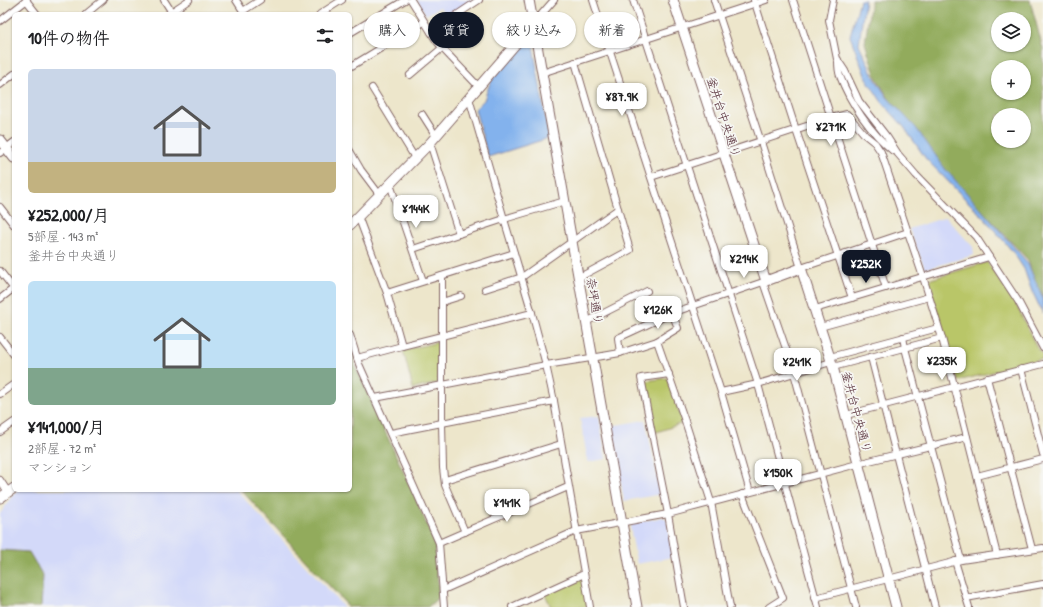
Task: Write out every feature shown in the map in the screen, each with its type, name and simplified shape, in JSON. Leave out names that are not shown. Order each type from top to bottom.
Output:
[{"type":"street","points":[[0,21],[26,0],[35,12]]},
{"type":"street","points":[[88,12],[102,0]]},
{"type":"street","points":[[164,0],[170,12]]},
{"type":"street","points":[[172,12],[189,0]]},
{"type":"street","points":[[236,0],[243,11],[260,0]]},
{"type":"street","points":[[323,12],[342,0]]},
{"type":"street","points":[[352,32],[405,0]]},
{"type":"street","points":[[411,0],[428,28]]},
{"type":"street","points":[[461,12],[479,0]]},
{"type":"street","name":"奈坪通り","points":[[529,0],[531,12]]},
{"type":"street","points":[[544,12],[554,0]]},
{"type":"street","points":[[593,0],[721,392],[750,492]]},
{"type":"street","points":[[633,0],[758,384],[818,607]]},
{"type":"street","name":"釜井台中央通り","points":[[673,0],[764,281]]},
{"type":"street","points":[[714,0],[801,268]]},
{"type":"street","points":[[542,73],[720,15],[754,2],[766,0]]},
{"type":"street","points":[[792,0],[886,288]]},
{"type":"street","points":[[833,0],[829,20],[839,75],[857,111],[884,144],[898,154]]},
{"type":"street","points":[[754,2],[852,298]]},
{"type":"street","points":[[352,66],[424,22]]},
{"type":"street","points":[[410,75],[442,48],[479,87]]},
{"type":"street","points":[[352,223],[430,143],[512,48]]},
{"type":"street","name":"奈坪通り","points":[[537,48],[637,607]]},
{"type":"street","points":[[837,59],[845,71],[860,101],[898,154],[916,175],[976,237],[1018,301],[1043,348]]},
{"type":"street","points":[[575,62],[630,250],[578,278]]},
{"type":"street","points":[[0,85],[12,76]]},
{"type":"street","points":[[372,88],[415,158]]},
{"type":"street","points":[[469,98],[522,277],[546,365],[554,401],[590,607]]},
{"type":"street","points":[[652,177],[831,118],[857,111]]},
{"type":"street","points":[[422,114],[436,136]]},
{"type":"street","points":[[847,114],[865,135],[875,143],[881,152],[942,338],[997,555]]},
{"type":"street","points":[[0,140],[3,150],[12,157]]},
{"type":"street","points":[[3,150],[12,143]]},
{"type":"street","points":[[430,143],[459,234]]},
{"type":"street","points":[[352,154],[361,170],[379,194]]},
{"type":"street","points":[[390,184],[424,281]]},
{"type":"street","points":[[413,249],[504,219],[565,201]]},
{"type":"street","points":[[0,207],[12,222]]},
{"type":"street","points":[[485,289],[522,277],[618,209]]},
{"type":"street","points":[[358,216],[387,293],[402,346]]},
{"type":"street","points":[[620,353],[618,338],[672,313],[837,255],[908,232]]},
{"type":"street","points":[[387,293],[514,253]]},
{"type":"street","points":[[815,309],[989,257]]},
{"type":"street","name":"釜井台中央通り","points":[[801,268],[815,309],[846,415],[896,607]]},
{"type":"street","points":[[0,271],[12,286]]},
{"type":"street","points":[[442,276],[443,468],[446,485],[466,532]]},
{"type":"street","points":[[764,281],[794,373],[856,607]]},
{"type":"street","points":[[0,298],[12,289]]},
{"type":"street","points":[[586,322],[647,291]]},
{"type":"street","points":[[442,302],[461,296]]},
{"type":"street","points":[[820,327],[929,297]]},
{"type":"street","points":[[357,358],[532,313]]},
{"type":"street","points":[[375,398],[546,365],[620,353],[657,340],[678,328],[672,313]]},
{"type":"street","points":[[721,392],[758,384],[831,362],[903,337],[938,328]]},
{"type":"street","points":[[903,337],[931,446],[969,607]]},
{"type":"street","points":[[831,362],[871,357],[942,338]]},
{"type":"street","points":[[657,340],[711,502],[730,607]]},
{"type":"street","points":[[1,342],[12,353]]},
{"type":"street","points":[[352,342],[357,358],[439,543],[444,607]]},
{"type":"street","points":[[871,357],[935,607]]},
{"type":"street","points":[[846,415],[1043,364]]},
{"type":"street","points":[[1021,369],[1043,454]]},
{"type":"street","points":[[669,374],[641,378],[668,514],[684,607]]},
{"type":"street","points":[[988,378],[1032,549]]},
{"type":"street","points":[[0,394],[12,385]]},
{"type":"street","points":[[391,433],[554,401]]},
{"type":"street","points":[[0,432],[12,423]]},
{"type":"street","points":[[443,590],[576,531],[668,514],[896,454],[967,437]]},
{"type":"street","points":[[445,480],[561,444]]},
{"type":"street","points":[[977,476],[1043,459]]},
{"type":"street","points":[[0,480],[11,490],[0,498]]},
{"type":"street","points":[[439,543],[568,487]]},
{"type":"street","points":[[742,494],[783,598],[769,607]]},
{"type":"street","points":[[815,598],[958,561],[1043,548]]},
{"type":"street","points":[[512,607],[584,574]]},
{"type":"street","points":[[966,598],[1043,584]]},
{"type":"shaded area","points":[[417,0],[475,0],[457,12],[443,12],[440,7],[431,12],[428,12],[426,15]]},
{"type":"shaded area","points":[[946,217],[973,247],[974,255],[925,269],[909,229]]},
{"type":"shaded area","points":[[599,416],[606,459],[588,462],[580,418]]},
{"type":"shaded area","points":[[645,420],[661,494],[624,501],[611,426]]},
{"type":"shaded area","points":[[17,492],[238,492],[344,607],[0,607],[0,514],[12,496]]},
{"type":"shaded area","points":[[663,517],[667,520],[674,557],[637,564],[630,527],[633,523]]},
{"type":"green space","points":[[871,0],[1030,0],[1043,49],[1043,305],[1039,297],[1028,260],[946,172],[892,104],[876,77],[865,43]]},
{"type":"green space","points":[[987,262],[1015,302],[1035,344],[1043,355],[1043,359],[958,381],[928,280]]},
{"type":"green space","points":[[439,342],[438,383],[413,389],[403,350]]},
{"type":"green space","points":[[352,359],[435,544],[439,597],[428,607],[347,607],[346,604],[243,492],[352,492]]},
{"type":"green space","points":[[667,378],[683,423],[654,433],[645,381]]},
{"type":"green space","points":[[0,550],[29,552],[43,576],[41,607],[0,607]]},
{"type":"green space","points":[[583,577],[588,607],[551,607],[545,594]]},
{"type":"water","points":[[860,0],[865,0],[859,44],[873,75],[887,97],[916,128],[946,170],[1027,262],[1043,298],[1043,314],[1031,289],[1024,269],[1013,252],[984,218],[926,159],[904,127],[881,101],[866,78],[850,36]]},
{"type":"water","points":[[518,48],[533,48],[549,138],[488,157],[475,109],[484,100],[491,80]]}]
